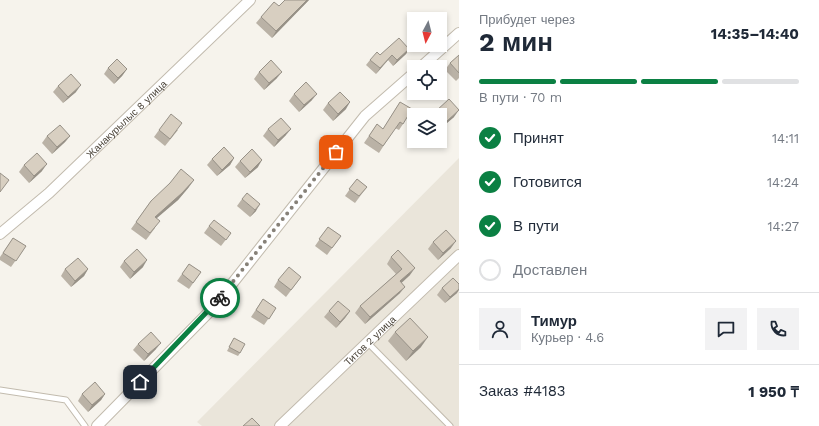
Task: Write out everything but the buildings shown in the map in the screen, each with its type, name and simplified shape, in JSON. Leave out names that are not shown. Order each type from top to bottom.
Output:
[{"type":"street","name":"Жанакурылыс 8 улица","points":[[0,234],[49,192],[250,0]]},
{"type":"street","points":[[428,60],[459,33]]},
{"type":"street","points":[[97,426],[212,308],[365,116],[407,79]]},
{"type":"street","name":"Титов 2 улица","points":[[280,426],[459,255]]},
{"type":"lane","points":[[368,342],[450,426]]},
{"type":"lane","points":[[0,390],[66,400],[85,426]]},
{"type":"shaded area","points":[[459,158],[459,426],[202,426],[197,422]]},
{"type":"way so far","points":[[220,298],[336,152]]},
{"type":"route","points":[[140,382],[220,298]]}]
